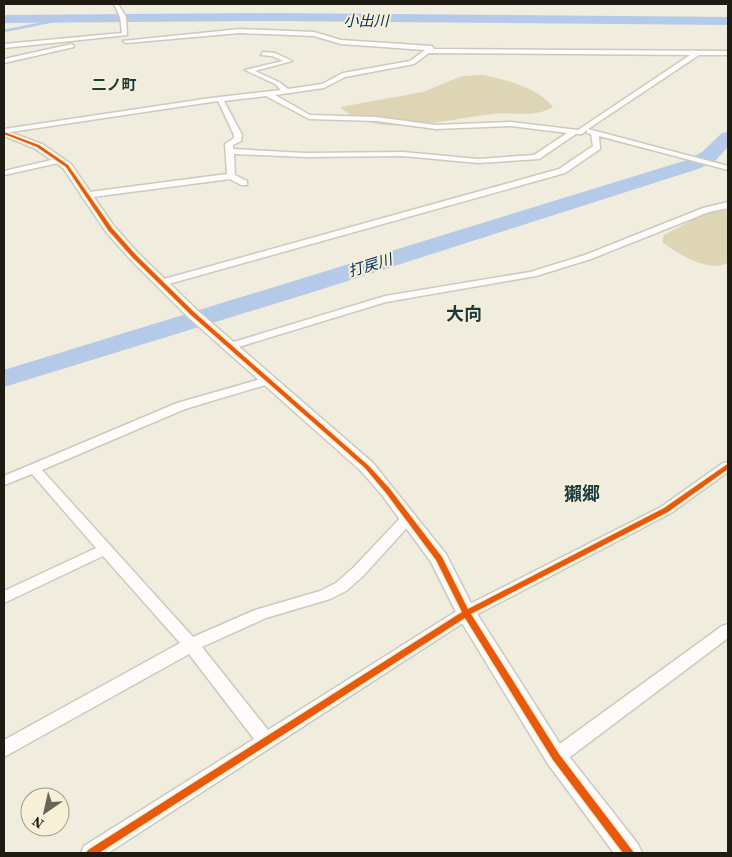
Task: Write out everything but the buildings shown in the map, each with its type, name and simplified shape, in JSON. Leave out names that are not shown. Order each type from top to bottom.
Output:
[{"type":"street","points":[[116,4],[123,18],[126,41]]},
{"type":"street","points":[[4,61],[64,47],[240,31],[314,34],[341,42],[430,49],[728,53]]},
{"type":"street","points":[[4,46],[125,34]]},
{"type":"street","points":[[4,132],[220,99],[324,86],[343,75],[412,63],[430,49]]},
{"type":"street","points":[[268,94],[291,109],[309,117],[376,119],[436,127],[510,124],[575,132],[585,130],[697,53]]},
{"type":"street","points":[[250,70],[289,62],[273,54],[264,54]]},
{"type":"street","points":[[243,67],[276,83],[287,92]]},
{"type":"street","points":[[220,99],[238,135],[238,139],[229,144],[231,176]]},
{"type":"street","points":[[585,130],[728,168]]},
{"type":"street","points":[[4,132],[38,146],[60,160],[74,174],[85,195],[110,229],[161,283],[268,381],[367,467],[410,517],[439,559],[466,613],[556,757],[628,853]]},
{"type":"street","points":[[230,151],[306,155],[403,154],[478,161],[536,157],[575,132]]},
{"type":"street","points":[[161,283],[562,171],[598,147],[595,133]]},
{"type":"street","points":[[4,173],[60,160]]},
{"type":"street","points":[[85,195],[231,176],[244,183]]},
{"type":"street","points":[[231,346],[385,299],[511,280],[533,274],[588,257],[706,210],[728,205]]},
{"type":"street","points":[[4,481],[35,470],[181,406],[268,381]]},
{"type":"street","points":[[91,853],[466,613],[666,510],[728,466]]},
{"type":"street","points":[[35,470],[104,550],[191,645],[267,742]]},
{"type":"street","points":[[4,750],[191,645],[261,614],[325,595],[341,586],[358,572],[410,517]]},
{"type":"street","points":[[4,597],[104,550]]},
{"type":"street","points":[[556,757],[728,630]]},
{"type":"shaded area","points":[[484,75],[512,82],[531,90],[547,100],[553,107],[531,114],[493,114],[399,125],[368,122],[355,117],[340,107],[423,92],[462,76]]},
{"type":"shaded area","points":[[728,208],[728,263],[711,266],[703,264],[685,257],[662,242],[664,235],[704,214]]},
{"type":"waterway","name":"小出川","points":[[4,19],[272,17],[728,21]]},
{"type":"waterway","points":[[4,31],[64,19]]},
{"type":"waterway","name":"打戻川","points":[[4,379],[694,164],[709,156],[728,137]]},
{"type":"cycle path","points":[[4,133],[38,146],[67,166],[110,229],[134,256],[193,314],[367,467],[388,491],[439,559],[466,613],[556,757],[629,853]]},
{"type":"cycle path","points":[[91,853],[466,613],[666,510],[728,466]]},
{"type":"district","name":"二ノ町","points":[[114,84]]},
{"type":"district","name":"大向","points":[[464,313]]},
{"type":"district","name":"獺郷","points":[[582,493]]}]
